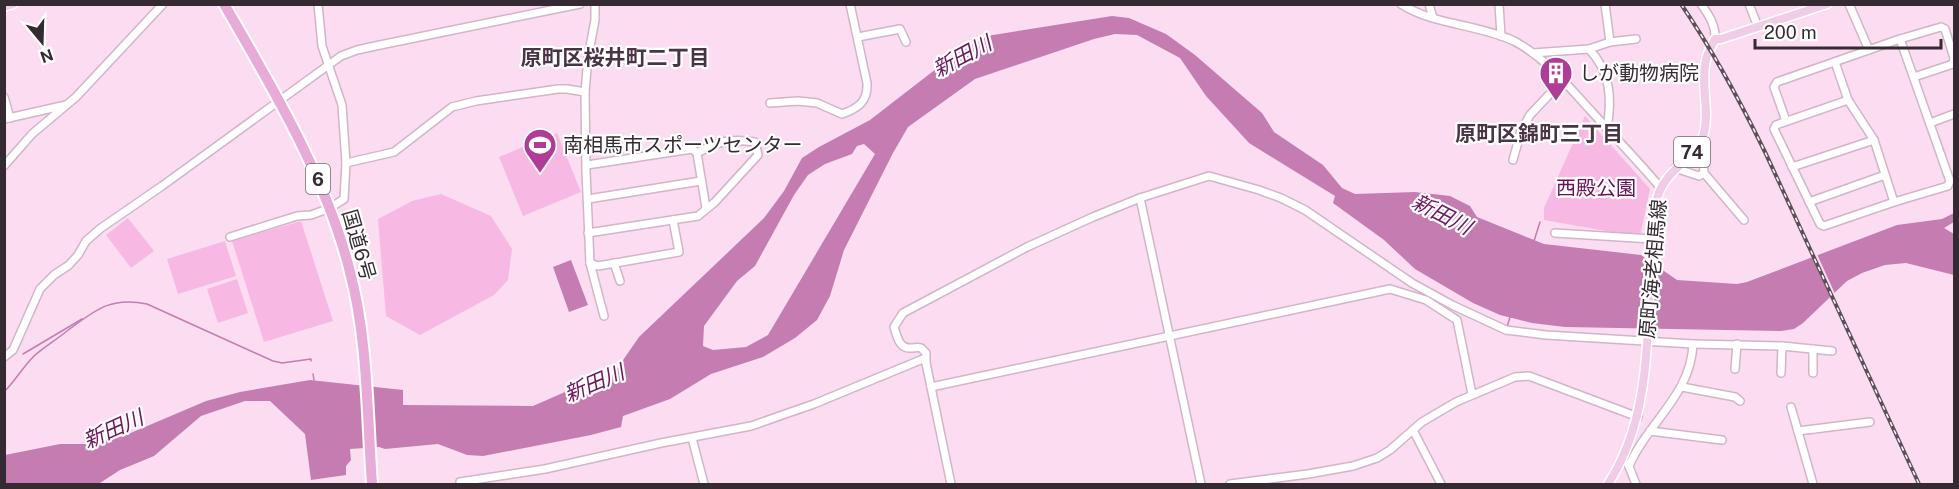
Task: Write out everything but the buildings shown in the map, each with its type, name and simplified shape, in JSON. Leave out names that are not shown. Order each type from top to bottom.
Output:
[{"type":"highway","name":"国道6号","points":[[224,4],[278,100],[319,181],[338,231],[355,294],[364,370],[372,484]]},
{"type":"main road","points":[[4,7],[13,4]]},
{"type":"main road","points":[[1715,39],[1827,4]]},
{"type":"main road","name":"74","points":[[1702,140],[1706,115],[1705,66],[1715,39]]},
{"type":"main road","name":"原町海老相馬線","points":[[1608,484],[1622,458],[1638,417],[1647,340],[1656,201],[1660,187],[1702,140]]},
{"type":"street","points":[[4,166],[32,134],[76,97],[163,4]]},
{"type":"street","points":[[318,4],[321,40],[342,105],[346,163],[344,200],[333,206]]},
{"type":"street","points":[[4,357],[12,350],[40,289],[54,275],[69,265],[86,241],[328,64],[357,50],[580,4]]},
{"type":"street","points":[[595,4],[585,92],[588,233],[590,264],[604,315]]},
{"type":"street","points":[[770,103],[818,103],[842,114],[860,104],[868,94],[867,83],[850,4]]},
{"type":"street","points":[[1401,4],[1433,18],[1489,31],[1533,53],[1660,187]]},
{"type":"street","points":[[1429,4],[1433,18]]},
{"type":"street","points":[[1498,4],[1501,36]]},
{"type":"street","points":[[1605,4],[1610,42]]},
{"type":"street","points":[[1701,4],[1711,19],[1716,33],[1715,39]]},
{"type":"street","points":[[1749,4],[1758,27]]},
{"type":"street","points":[[1849,4],[1869,50]]},
{"type":"street","points":[[1786,121],[1774,87],[1776,82],[1900,39],[1941,27],[1945,29],[1954,59],[1953,64],[1914,77]]},
{"type":"street","points":[[858,38],[900,29],[906,42]]},
{"type":"street","points":[[1533,53],[1589,49],[1610,42],[1636,39]]},
{"type":"street","points":[[1848,100],[1776,124],[1774,129],[1820,224],[1824,226],[1948,186],[1950,181],[1900,39]]},
{"type":"street","points":[[1589,49],[1602,64],[1608,79],[1607,129]]},
{"type":"street","points":[[1834,62],[1848,100],[1874,140],[1894,202]]},
{"type":"street","points":[[1513,160],[1521,131],[1530,115],[1562,81]]},
{"type":"street","points":[[346,163],[394,152],[452,107],[476,101],[558,89],[585,92]]},
{"type":"street","points":[[4,97],[7,118],[67,105]]},
{"type":"street","points":[[1930,123],[1954,114]]},
{"type":"street","points":[[588,233],[698,216],[715,202],[758,155],[755,142],[738,140],[719,142],[697,153]]},
{"type":"street","points":[[1702,140],[1704,173],[1744,220]]},
{"type":"street","points":[[1792,167],[1874,140]]},
{"type":"street","points":[[587,165],[692,149],[697,153],[706,208]]},
{"type":"street","points":[[1946,169],[1954,166]]},
{"type":"street","points":[[1675,168],[1699,176],[1704,173]]},
{"type":"street","points":[[951,484],[930,387],[926,353],[921,348],[901,346],[894,327],[903,313],[1027,248],[1140,198],[1209,176],[1281,198],[1305,210],[1412,283],[1461,310],[1506,330],[1546,335],[1693,344],[1782,346],[1832,351]]},
{"type":"street","points":[[1809,202],[1885,176]]},
{"type":"street","points":[[588,199],[701,181]]},
{"type":"street","points":[[1140,198],[1201,484]]},
{"type":"street","points":[[230,237],[297,216],[319,212]]},
{"type":"street","points":[[590,264],[598,266],[679,252],[673,220]]},
{"type":"street","points":[[1556,233],[1652,241]]},
{"type":"street","points":[[614,263],[620,281]]},
{"type":"street","points":[[930,387],[1390,289],[1426,300],[1457,320],[1472,394]]},
{"type":"street","points":[[1629,466],[1650,431],[1682,387],[1690,366],[1693,344]]},
{"type":"street","points":[[1736,369],[1737,344]]},
{"type":"street","points":[[1781,373],[1782,346]]},
{"type":"street","points":[[1813,349],[1813,373]]},
{"type":"street","points":[[460,484],[460,482],[563,466],[751,426],[831,397],[911,363],[923,359],[926,363]]},
{"type":"street","points":[[1230,484],[1308,474],[1377,458],[1442,409],[1515,377],[1529,376],[1638,417]]},
{"type":"street","points":[[1682,387],[1727,395],[1740,401]]},
{"type":"street","points":[[1791,407],[1813,484]]},
{"type":"street","points":[[1798,431],[1870,422]]},
{"type":"street","points":[[1413,430],[1441,484]]},
{"type":"street","points":[[1650,431],[1722,440]]},
{"type":"street","points":[[692,438],[704,484]]},
{"type":"street","points":[[1622,458],[1629,466],[1635,484]]},
{"type":"green space","name":"西殿公園","points":[[1585,116],[1650,189],[1640,237],[1544,220],[1544,208]]},
{"type":"green space","name":"南相馬市スポーツセンター","points":[[557,133],[581,192],[523,216],[499,157]]},
{"type":"green space","points":[[441,194],[491,216],[512,249],[508,280],[494,295],[420,335],[386,316],[378,219],[412,201]]},
{"type":"green space","points":[[128,218],[154,251],[131,268],[106,235]]},
{"type":"green space","points":[[301,221],[333,321],[264,342],[232,241]]},
{"type":"green space","points":[[225,241],[236,276],[178,294],[167,259]]},
{"type":"green space","points":[[237,279],[248,313],[218,323],[207,289]]},
{"type":"water","name":"新田川","points":[[1112,16],[1129,18],[1166,34],[1195,55],[1262,113],[1274,132],[1323,165],[1342,188],[1355,194],[1415,192],[1450,196],[1470,206],[1477,217],[1544,244],[1641,255],[1677,280],[1737,284],[1747,282],[1897,225],[1942,219],[1954,213],[1954,222],[1944,228],[1954,234],[1954,275],[1906,263],[1885,265],[1847,281],[1803,323],[1794,329],[1781,331],[1565,327],[1532,323],[1500,315],[1473,303],[1415,269],[1384,240],[1333,203],[1335,196],[1249,143],[1206,96],[1180,58],[1137,35],[1115,34],[975,79],[908,127],[844,250],[830,296],[817,320],[795,338],[763,357],[711,374],[670,399],[623,416],[621,427],[483,456],[467,455],[438,444],[385,449],[379,447],[350,449],[351,460],[346,466],[346,475],[311,480],[305,434],[270,401],[245,401],[201,416],[154,456],[120,470],[100,483],[5,484],[5,455],[60,444],[92,444],[126,435],[206,401],[240,392],[310,380],[403,390],[403,405],[533,406],[574,388],[585,395],[612,376],[639,337],[764,218],[784,191],[802,158],[870,120],[954,55],[987,36]],"holes":[[[864,144],[875,154],[768,335],[746,347],[713,350],[703,346],[704,326],[737,281],[755,266],[794,195],[808,175],[825,164],[852,154],[857,146]]]},
{"type":"water","points":[[571,260],[588,305],[569,312],[553,267]]},
{"type":"pier","points":[[1816,252],[1836,296],[1832,299],[1811,254]]},
{"type":"waterway","points":[[1534,241],[1540,222]]},
{"type":"waterway","points":[[4,392],[34,356],[94,312],[123,302],[147,304],[273,361],[282,363],[311,359],[311,361]]},
{"type":"waterway","points":[[1507,327],[1510,317]]},
{"type":"waterway","points":[[23,354],[82,319]]},
{"type":"waterway","points":[[313,374],[314,380]]},
{"type":"railway","points":[[1681,4],[1726,76],[1765,152],[1919,484]]},
{"type":"place","name":"しが動物病院","points":[[1556,102]]},
{"type":"place","name":"南相馬市スポーツセンター","points":[[540,174]]},
{"type":"district","name":"原町区桜井町二丁目","points":[[615,57]]},
{"type":"district","name":"原町区錦町三丁目","points":[[1539,133]]}]
